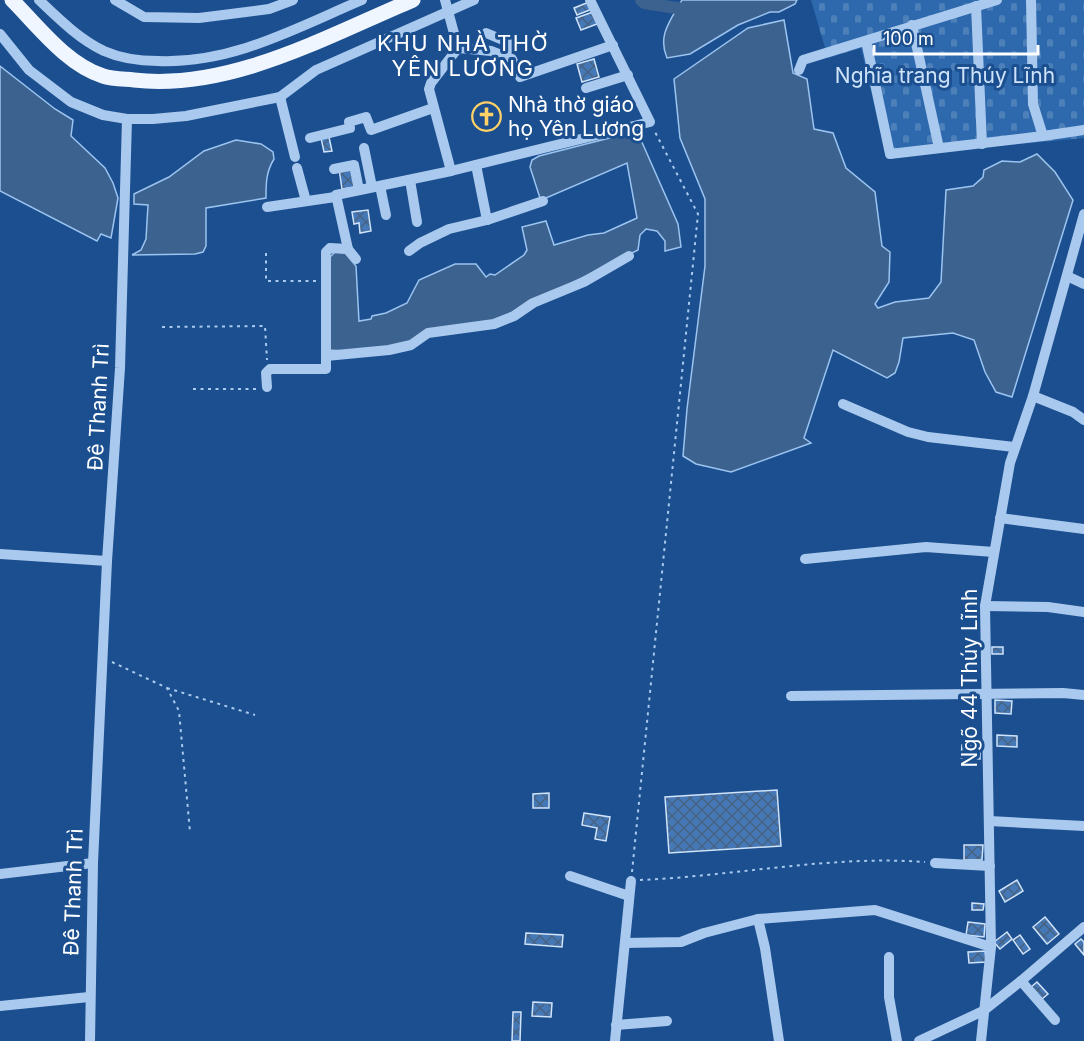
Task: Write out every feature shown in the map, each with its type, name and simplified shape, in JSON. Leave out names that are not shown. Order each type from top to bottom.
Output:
[{"type":"main road","points":[[12,0],[66,54],[83,66],[103,76],[145,82],[177,82],[240,70],[280,57],[413,0]]},
{"type":"street","points":[[39,0],[68,27],[104,51],[131,60],[164,62],[197,60],[235,53],[362,0]]},
{"type":"street","points":[[118,1],[144,17],[199,18],[269,9],[293,0]]},
{"type":"street","points":[[0,34],[29,70],[71,102],[103,115],[127,119],[153,119],[186,116],[280,97],[316,70],[447,5],[474,0]]},
{"type":"street","points":[[267,207],[335,197],[650,122],[590,0]]},
{"type":"street","points":[[799,70],[803,60],[997,0]]},
{"type":"street","points":[[1031,0],[1033,104],[1042,136]]},
{"type":"street","points":[[447,5],[458,48]]},
{"type":"street","points":[[976,6],[982,144]]},
{"type":"street","points":[[912,25],[939,148]]},
{"type":"street","points":[[486,33],[510,43],[505,56]]},
{"type":"street","points":[[866,41],[890,154],[1084,130]]},
{"type":"street","points":[[458,48],[491,51],[513,59],[520,77],[614,45]]},
{"type":"street","points":[[451,171],[429,89],[431,83],[458,48]]},
{"type":"street","points":[[586,88],[628,75]]},
{"type":"street","points":[[280,97],[306,201]]},
{"type":"street","points":[[310,138],[350,128],[349,122],[366,117],[371,130],[433,108]]},
{"type":"street","name":"Đê Thanh Trì","points":[[90,1041],[93,862],[107,561],[120,368],[127,119]]},
{"type":"street","points":[[364,148],[386,215]]},
{"type":"street","points":[[334,169],[354,165],[359,190]]},
{"type":"street","points":[[476,165],[487,220]]},
{"type":"street","points":[[410,180],[417,222]]},
{"type":"street","points":[[335,197],[348,249],[356,260]]},
{"type":"street","points":[[410,250],[449,229],[487,220],[543,201]]},
{"type":"street","name":"Ngõ 44 Thúy Lĩnh","points":[[981,1041],[991,947],[985,606],[1014,447],[1033,396],[1084,214]]},
{"type":"street","points":[[267,387],[266,374],[270,369],[326,369],[326,252],[330,249],[348,249]]},
{"type":"street","points":[[326,356],[389,350],[411,345],[428,333],[494,324],[514,316],[533,303],[584,282],[629,256]]},
{"type":"street","points":[[1067,276],[1084,284]]},
{"type":"street","points":[[1033,396],[1073,412],[1084,420]]},
{"type":"street","points":[[843,404],[908,432],[928,437],[1014,447]]},
{"type":"street","points":[[1000,518],[1084,529]]},
{"type":"street","points":[[806,559],[926,547],[994,552]]},
{"type":"street","points":[[0,554],[107,561]]},
{"type":"street","points":[[985,606],[1048,606],[1084,612]]},
{"type":"street","points":[[791,696],[1063,693],[1084,696]]},
{"type":"street","points":[[989,820],[1084,826]]},
{"type":"street","points":[[0,874],[93,862]]},
{"type":"street","points":[[935,863],[990,866]]},
{"type":"street","points":[[570,876],[630,896]]},
{"type":"street","points":[[615,1041],[631,881]]},
{"type":"street","points":[[625,943],[681,942],[704,933],[758,919],[875,910],[991,947]]},
{"type":"street","points":[[758,919],[765,948],[779,1041]]},
{"type":"street","points":[[919,1041],[983,1011],[1022,981],[1084,927]]},
{"type":"street","points":[[889,957],[889,997],[897,1041]]},
{"type":"street","points":[[1022,981],[1055,1020]]},
{"type":"street","points":[[0,1005],[89,997]]},
{"type":"street","points":[[616,1025],[667,1021]]},
{"type":"path","points":[[650,122],[698,214],[631,881],[834,862],[935,863]]},
{"type":"path","points":[[266,253],[266,281],[325,281]]},
{"type":"path","points":[[162,327],[265,326],[268,372]]},
{"type":"path","points":[[193,389],[266,390],[267,387]]},
{"type":"path","points":[[104,658],[167,688],[255,715]]},
{"type":"path","points":[[167,688],[179,711],[190,832]]},
{"type":"green space","name":"Nghĩa trang Thúy Lĩnh","points":[[811,0],[1084,0],[1084,138],[886,156],[861,48],[828,58]]},
{"type":"shaded area","points":[[682,0],[797,0],[795,4],[779,12],[770,12],[738,25],[690,54],[667,58],[664,50],[664,35]]},
{"type":"shaded area","points":[[784,20],[793,73],[807,79],[814,129],[833,133],[846,168],[875,192],[882,246],[890,252],[889,282],[875,304],[878,308],[895,302],[929,298],[941,282],[946,190],[973,186],[983,177],[984,170],[1002,161],[1020,162],[1037,154],[1055,172],[1073,200],[1012,397],[996,392],[985,372],[974,340],[953,333],[903,338],[895,373],[887,378],[833,350],[804,438],[811,443],[731,472],[696,464],[683,456],[705,266],[705,199],[680,138],[674,79],[748,28]]},
{"type":"shaded area","points":[[0,66],[55,109],[73,120],[71,136],[105,168],[118,198],[111,238],[101,234],[97,241],[0,191]]},
{"type":"shaded area","points":[[637,131],[678,224],[681,247],[665,251],[665,241],[657,231],[646,229],[640,235],[638,250],[493,322],[428,330],[408,345],[362,352],[328,350],[328,259],[335,252],[345,253],[356,266],[359,321],[371,319],[372,316],[386,313],[407,303],[419,280],[455,264],[476,264],[486,277],[490,274],[495,275],[524,255],[527,250],[522,227],[546,221],[554,245],[604,233],[637,218],[627,163],[546,198],[540,198],[530,167],[532,160],[539,156]]},
{"type":"shaded area","points":[[236,140],[261,144],[273,152],[274,159],[269,168],[266,198],[206,208],[206,246],[203,252],[132,255],[141,250],[146,239],[148,205],[134,204],[134,194],[169,177],[204,151]]},
{"type":"building","points":[[589,2],[592,9],[577,15],[574,8]]},
{"type":"building","points":[[593,12],[597,24],[581,30],[576,18]]},
{"type":"building","points":[[594,59],[599,77],[582,82],[577,64]]},
{"type":"building","points":[[329,137],[332,151],[324,152],[321,138]]},
{"type":"building","points":[[354,167],[357,187],[342,189],[339,169]]},
{"type":"building","points":[[368,210],[371,231],[360,233],[359,223],[354,224],[352,212]]},
{"type":"building","points":[[992,647],[1003,647],[1003,654],[992,654]]},
{"type":"building","points":[[995,700],[1012,701],[1011,714],[995,713]]},
{"type":"building","points":[[997,735],[1017,736],[1017,747],[997,746]]},
{"type":"building","points":[[962,745],[980,746],[980,759],[961,758]]},
{"type":"building","points":[[777,790],[781,846],[669,853],[665,797]]},
{"type":"building","points":[[549,793],[549,808],[533,808],[533,794]]},
{"type":"building","points":[[584,813],[610,817],[606,841],[595,839],[597,828],[582,825]]},
{"type":"building","points":[[964,845],[983,845],[982,860],[964,860]]},
{"type":"building","points":[[1017,880],[1023,891],[1005,902],[999,891]]},
{"type":"building","points":[[972,903],[984,904],[983,910],[972,910]]},
{"type":"building","points":[[1045,917],[1059,934],[1047,944],[1033,927]]},
{"type":"building","points":[[968,922],[985,924],[984,937],[966,935]]},
{"type":"building","points":[[1007,932],[1012,939],[1000,949],[994,942]]},
{"type":"building","points":[[526,933],[563,935],[562,947],[525,944]]},
{"type":"building","points":[[1020,935],[1030,949],[1023,954],[1013,940]]},
{"type":"building","points":[[1081,939],[1084,942],[1084,955],[1075,944]]},
{"type":"building","points":[[985,951],[986,962],[969,963],[968,952]]},
{"type":"building","points":[[1037,982],[1048,994],[1042,999],[1031,987]]},
{"type":"building","points":[[533,1002],[552,1003],[551,1017],[532,1016]]},
{"type":"building","points":[[513,1012],[521,1012],[520,1041],[512,1041]]},
{"type":"waterway","points":[[641,0],[644,3],[683,9]]},
{"type":"place","name":"Nhà thờ giáo họ Yên Lương","points":[[487,116]]},
{"type":"district","name":"KHU NHÀ THỜ YÊN LƯƠNG","points":[[463,56]]}]
